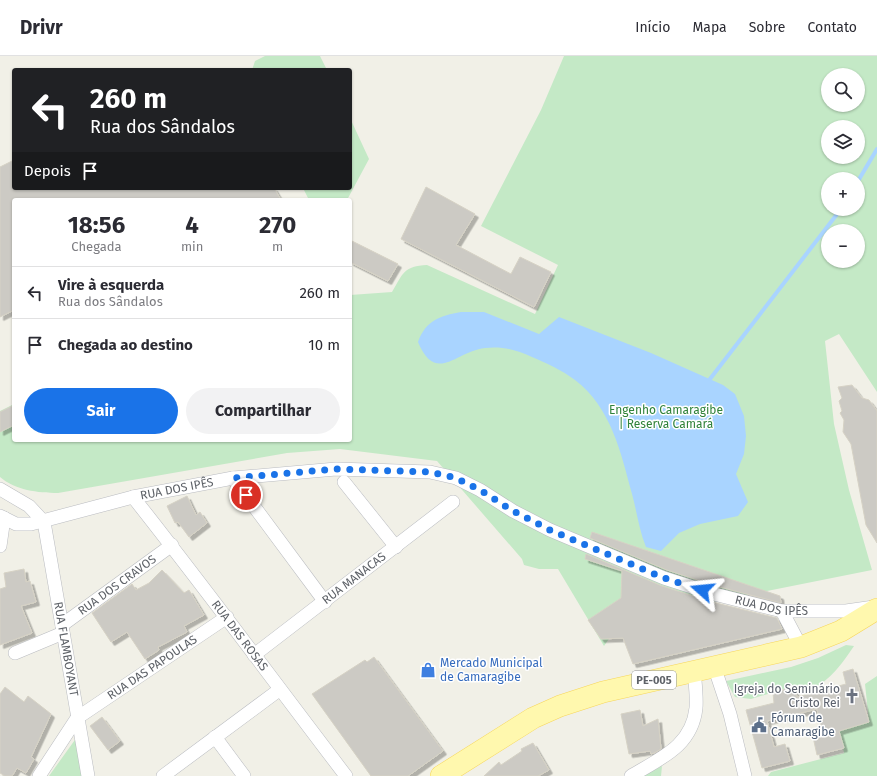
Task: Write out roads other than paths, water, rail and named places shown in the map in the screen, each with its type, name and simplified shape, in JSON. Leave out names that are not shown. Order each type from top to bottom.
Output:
[{"type":"main road","name":"PE-005","points":[[441,776],[514,730],[560,706],[603,692],[694,670],[801,647],[841,631],[877,608]]},
{"type":"street","name":"RUA DOS IPÊS","points":[[2,517],[16,524],[44,522],[133,497],[233,478],[320,469],[430,472],[456,478],[480,490],[513,511],[550,530],[664,578],[714,594],[782,612],[846,611],[877,608]]},
{"type":"street","points":[[233,478],[325,602]]},
{"type":"street","points":[[344,482],[396,546]]},
{"type":"street","points":[[0,489],[29,506],[44,522]]},
{"type":"street","name":"RUA DAS ROSAS","points":[[133,497],[227,617],[279,690],[346,776]]},
{"type":"street","name":"RUA MANACAS","points":[[254,655],[325,602],[453,502]]},
{"type":"street","points":[[0,546],[2,517]]},
{"type":"street","name":"RUA FLAMBOYANT","points":[[44,522],[88,776]]},
{"type":"street","name":"RUA DOS CRAVOS","points":[[15,653],[62,629],[172,545]]},
{"type":"street","points":[[782,612],[801,647]]},
{"type":"street","name":"RUA DAS PAPOULAS","points":[[77,718],[227,617]]},
{"type":"street","points":[[714,666],[730,714],[745,776]]},
{"type":"street","points":[[630,776],[669,753],[683,741],[692,728],[696,706],[694,670]]},
{"type":"street","points":[[163,776],[279,690]]},
{"type":"street","points":[[39,776],[77,718]]},
{"type":"street","points":[[215,738],[244,776]]},
{"type":"water","points":[[461,312],[484,312],[539,334],[559,317],[651,353],[723,385],[735,394],[744,416],[746,436],[744,454],[736,474],[748,502],[738,516],[700,524],[679,533],[661,551],[646,547],[624,463],[613,432],[598,403],[575,380],[543,362],[520,352],[504,348],[485,348],[475,350],[439,364],[432,362],[425,355],[418,342],[425,329],[440,317]]},
{"type":"waterway","points":[[863,172],[877,149]]},
{"type":"waterway","points":[[710,379],[836,216]]},
{"type":"place","name":"Mercado Municipal de Camaragibe","points":[[428,670]]},
{"type":"place","name":"Igreja do Seminário Cristo Rei","points":[[852,696]]},
{"type":"place","name":"Fórum de Camaragibe","points":[[759,725]]},
{"type":"park label","name":"Engenho Camaragibe | Reserva Camará","points":[[666,417]]}]
